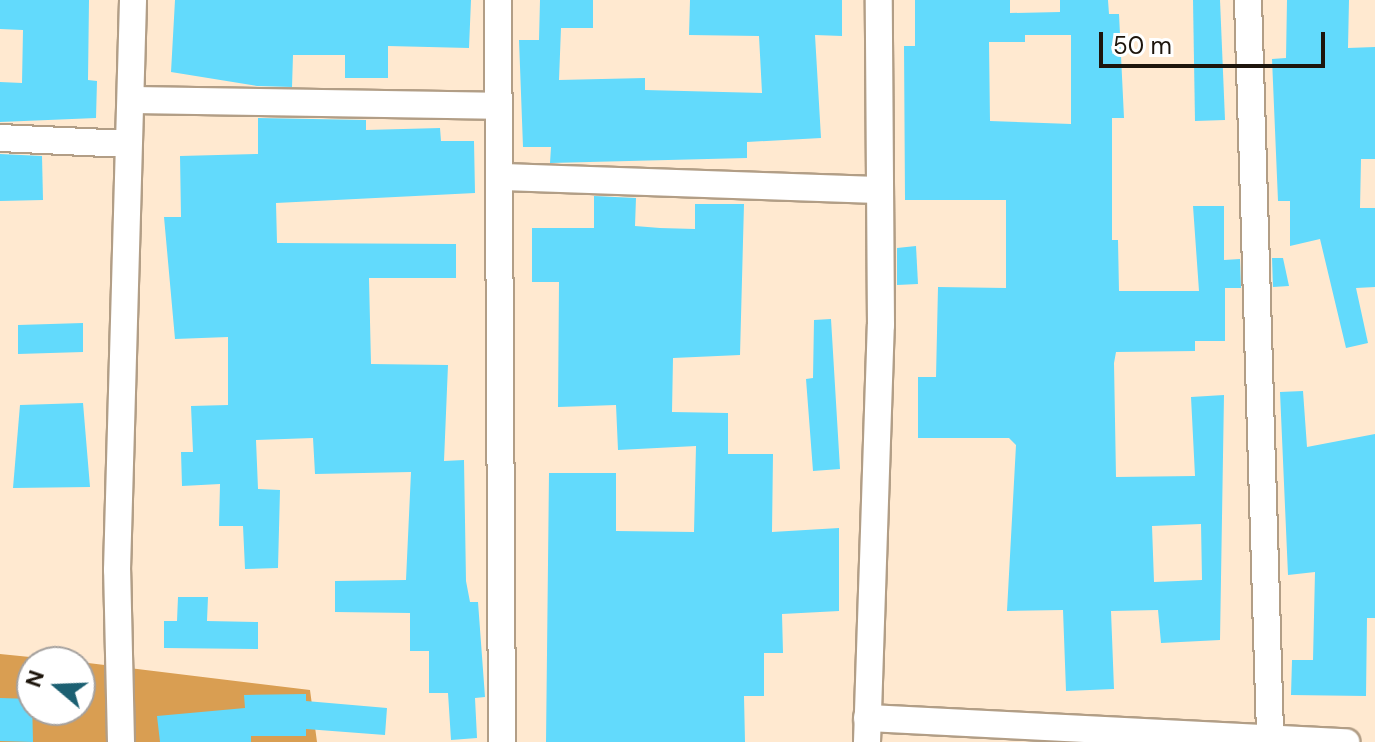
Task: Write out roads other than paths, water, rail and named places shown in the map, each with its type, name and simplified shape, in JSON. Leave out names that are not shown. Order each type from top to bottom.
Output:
[{"type":"street","points":[[121,742],[117,570],[133,0]]},
{"type":"street","points":[[498,0],[497,106],[502,177],[502,742]]},
{"type":"street","points":[[879,0],[879,190],[867,730],[1270,734],[1346,742]]},
{"type":"street","points":[[1248,0],[1270,734]]},
{"type":"street","points":[[131,100],[497,106]]},
{"type":"street","points":[[0,138],[127,144]]},
{"type":"street","points":[[502,177],[879,190]]}]
